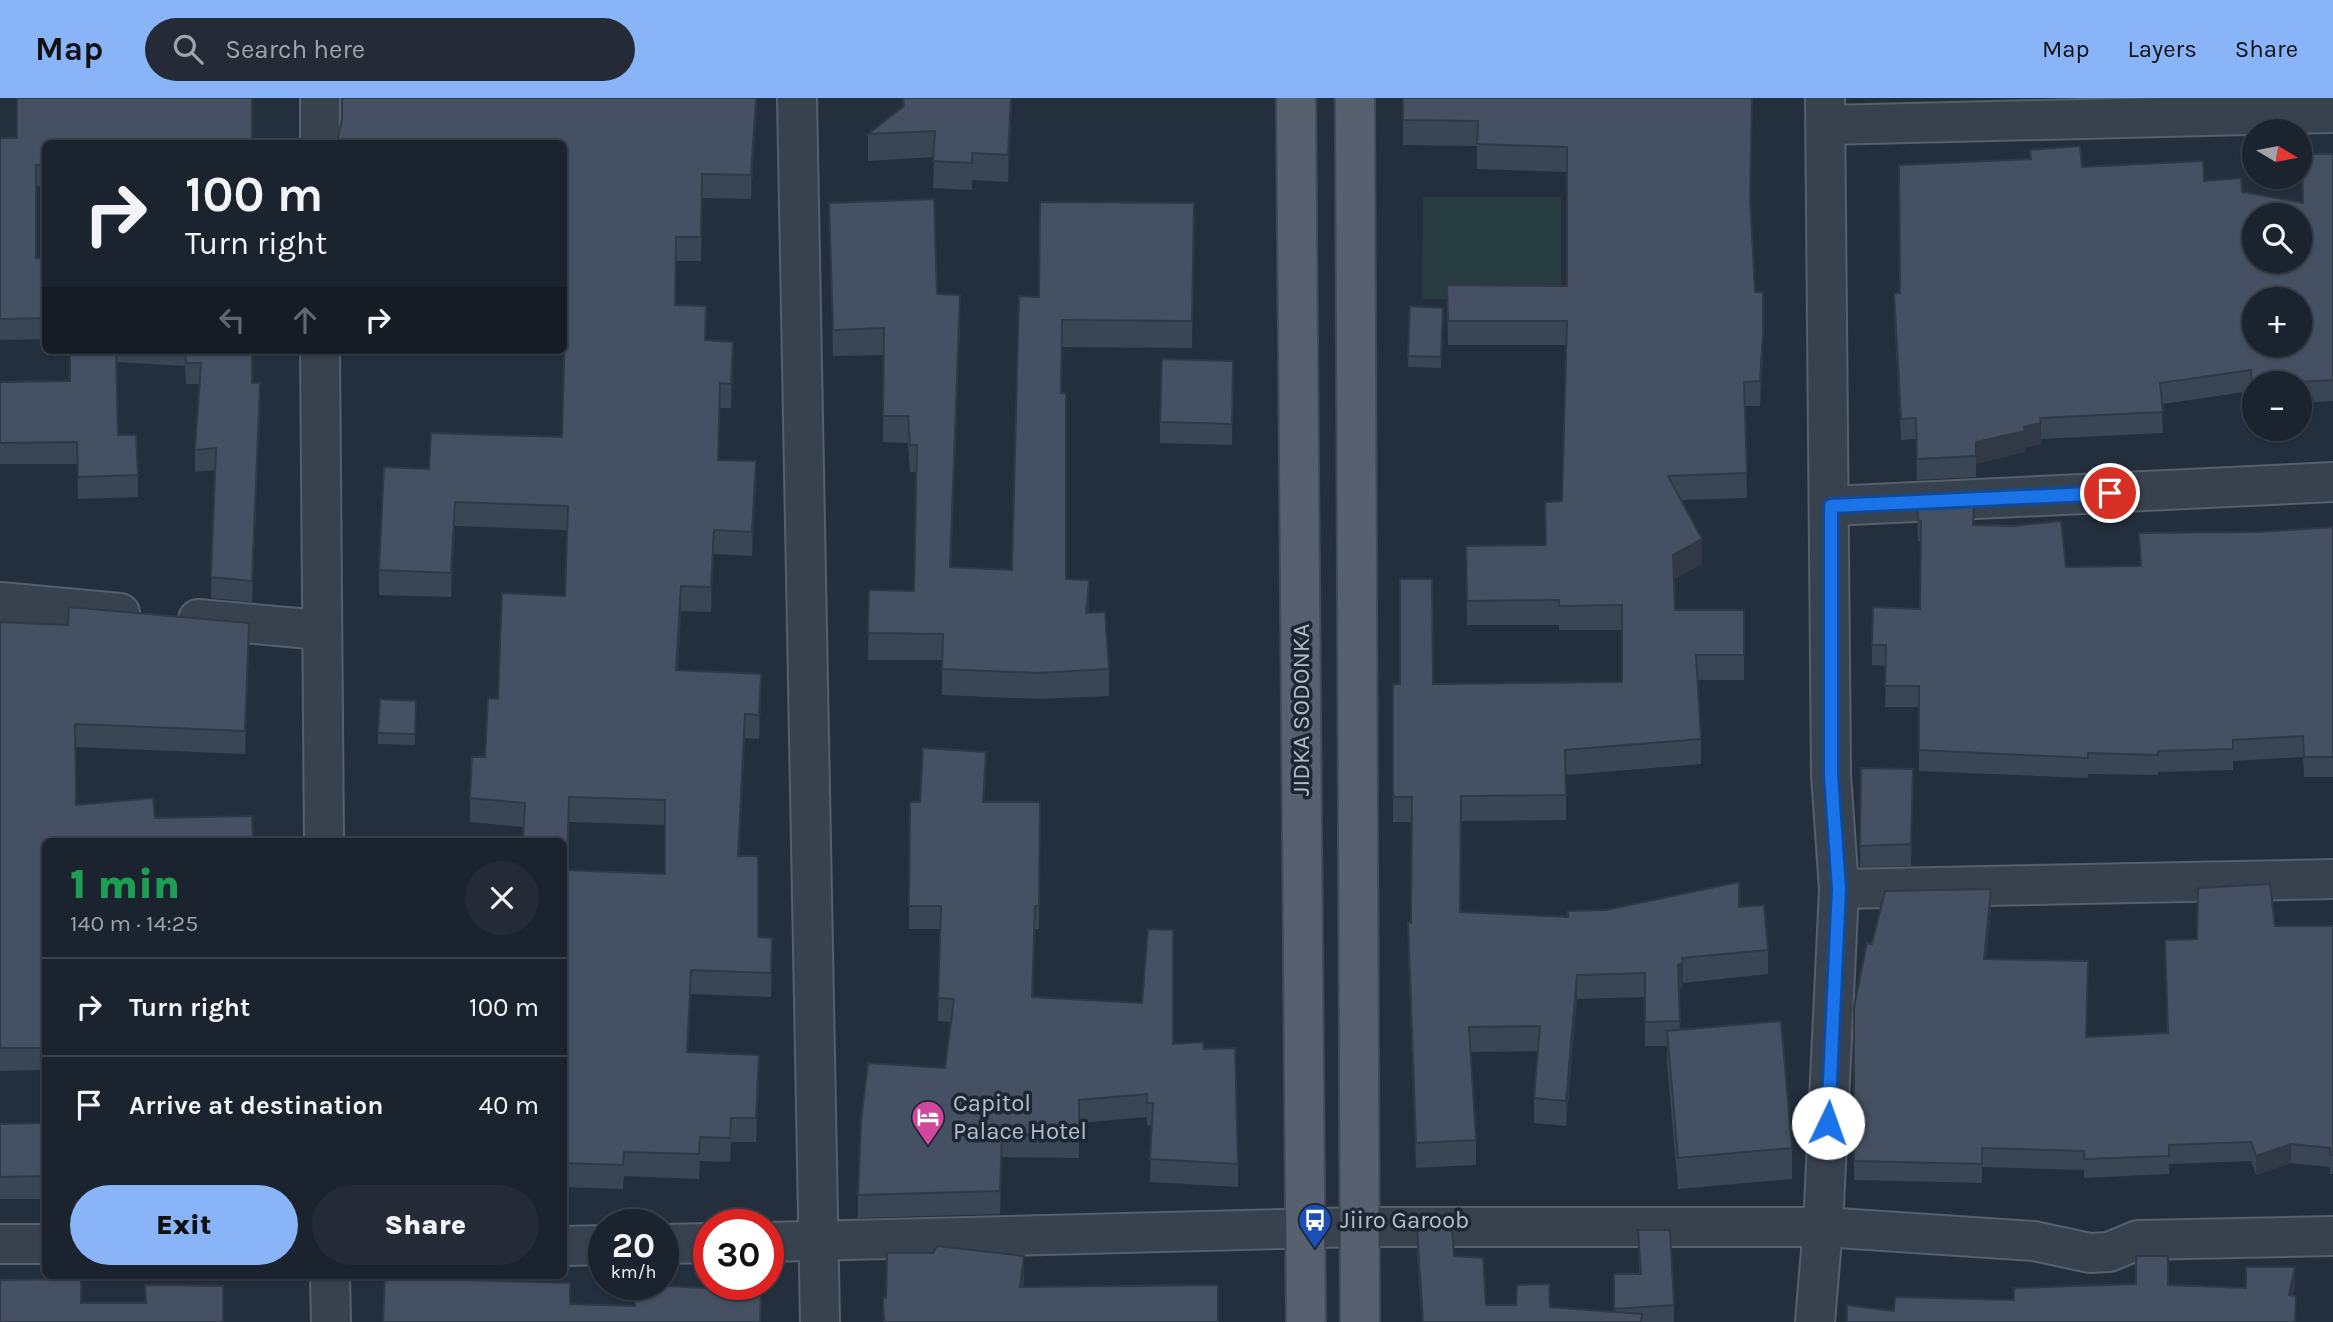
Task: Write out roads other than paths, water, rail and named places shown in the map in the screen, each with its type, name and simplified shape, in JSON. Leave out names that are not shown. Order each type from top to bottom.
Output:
[{"type":"main road","name":"JIDKA SODONKA","points":[[1296,98],[1306,1322]]},
{"type":"main road","points":[[1355,98],[1360,1322]]},
{"type":"street","points":[[320,98],[320,140]]},
{"type":"street","points":[[797,98],[820,1322]]},
{"type":"street","points":[[1815,1322],[1823,1227],[1839,889],[1831,775],[1826,112],[2333,113]]},
{"type":"street","points":[[320,354],[324,838]]},
{"type":"street","points":[[1831,506],[2333,482]]},
{"type":"street","points":[[0,603],[321,630]]},
{"type":"street","points":[[1839,889],[2333,879]]},
{"type":"street","points":[[784,1242],[1304,1231],[1359,1227],[1823,1227],[2034,1241],[2090,1252],[2109,1252],[2138,1240],[2333,1236]]},
{"type":"street","points":[[0,1244],[42,1244]]},
{"type":"street","points":[[567,1246],[588,1245]]},
{"type":"street","points":[[330,1279],[331,1322]]},
{"type":"place","name":"Capitol Palace Hotel","points":[[928,1147]]},
{"type":"place","name":"Jiiro Garoob","points":[[1315,1250]]}]
